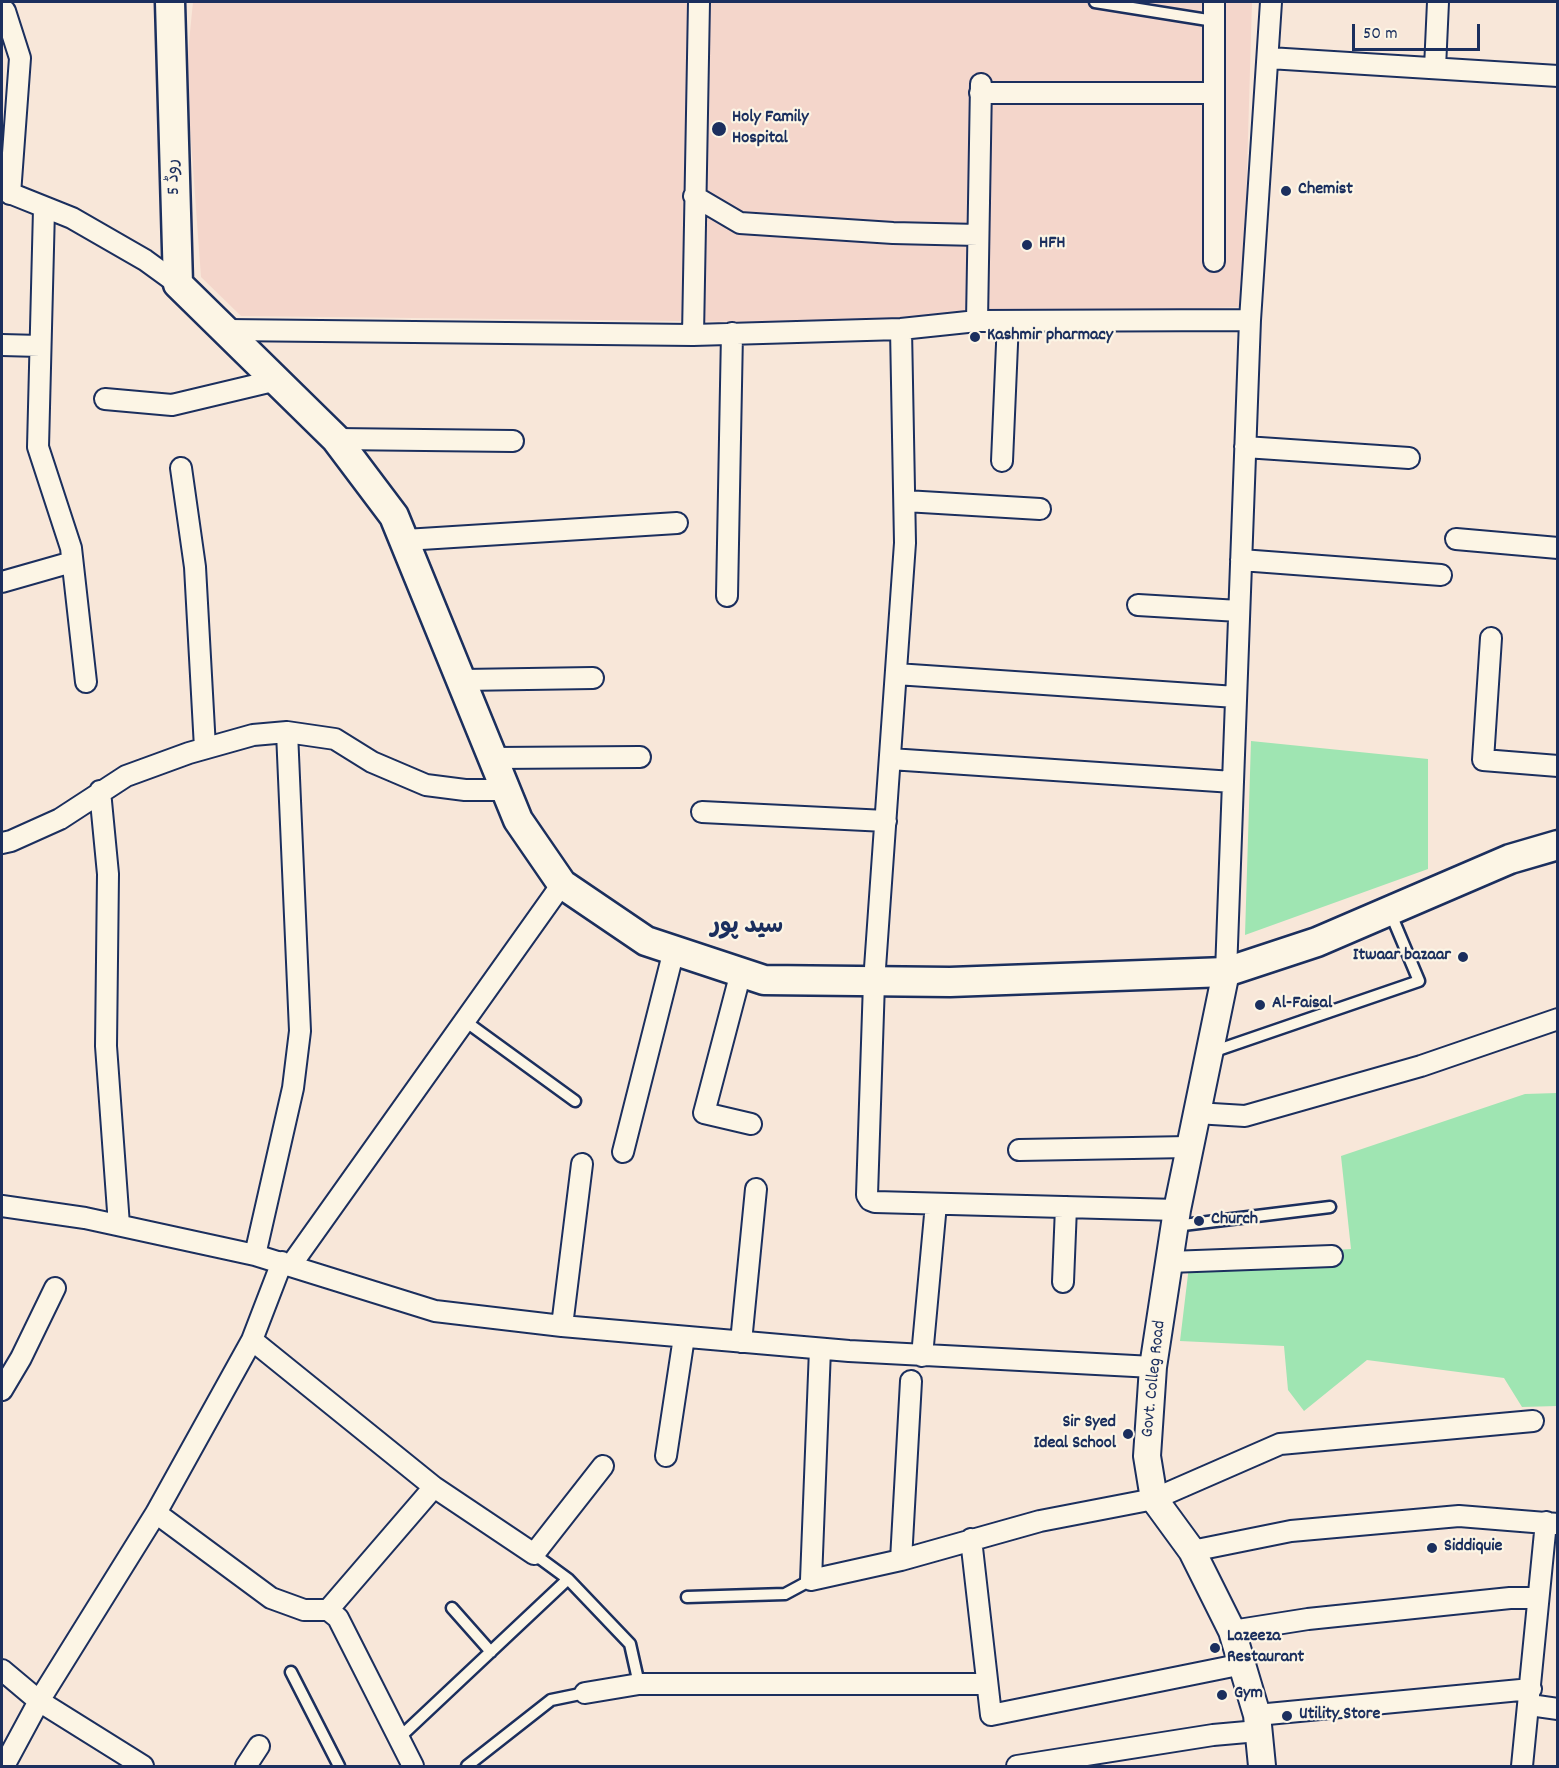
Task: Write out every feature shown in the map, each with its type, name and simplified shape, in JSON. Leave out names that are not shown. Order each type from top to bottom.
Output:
[{"type":"main road","name":"روڈ 5","points":[[170,2],[178,284]]},
{"type":"main road","points":[[178,284],[336,439],[394,516],[463,680],[518,820],[562,884],[646,941],[764,980],[874,982],[1226,972],[1317,942],[1510,859],[1557,845]]},
{"type":"street","points":[[693,335],[699,2]]},
{"type":"street","points":[[1226,972],[1250,320],[1271,2]]},
{"type":"street","points":[[1435,68],[1438,2]]},
{"type":"street","points":[[5,9],[20,58],[6,192],[44,209],[72,218],[145,260],[178,284]]},
{"type":"street","points":[[1214,11],[1214,261]]},
{"type":"street","points":[[1269,58],[1557,76]]},
{"type":"street","points":[[977,321],[981,88],[1214,93]]},
{"type":"street","points":[[694,196],[740,223],[893,233],[978,235]]},
{"type":"street","points":[[44,209],[38,447],[71,548],[86,682]]},
{"type":"street","points":[[227,330],[693,335],[901,329],[977,321],[1250,320]]},
{"type":"street","points":[[1002,460],[1008,321]]},
{"type":"street","points":[[901,329],[905,543],[874,982],[867,1195],[875,1202],[1066,1207],[1176,1218]]},
{"type":"street","points":[[727,596],[732,333]]},
{"type":"street","points":[[2,345],[40,346]]},
{"type":"street","points":[[105,399],[172,405],[277,380]]},
{"type":"street","points":[[336,439],[513,441]]},
{"type":"street","points":[[1245,447],[1409,458]]},
{"type":"street","points":[[181,468],[195,567],[205,748]]},
{"type":"street","points":[[904,501],[1041,509]]},
{"type":"street","points":[[405,540],[677,523]]},
{"type":"street","points":[[1456,539],[1557,548]]},
{"type":"street","points":[[1241,560],[1441,575]]},
{"type":"street","points":[[2,582],[72,562]]},
{"type":"street","points":[[1138,605],[1239,611]]},
{"type":"street","points":[[1491,638],[1483,760],[1557,766]]},
{"type":"street","points":[[896,674],[1236,697]]},
{"type":"street","points":[[463,680],[593,678]]},
{"type":"street","points":[[255,1255],[293,1088],[300,1031],[287,732]]},
{"type":"street","points":[[2,843],[60,819],[126,776],[205,748],[253,735],[287,732],[335,739],[372,762],[426,785],[465,790],[506,790]]},
{"type":"street","points":[[494,758],[640,757]]},
{"type":"street","points":[[890,759],[1233,782]]},
{"type":"street","points":[[100,791],[108,874],[106,1046],[119,1225]]},
{"type":"street","points":[[702,812],[886,821]]},
{"type":"street","points":[[4,1767],[39,1701],[156,1513],[252,1340],[287,1263],[465,1022],[562,884]]},
{"type":"street","points":[[623,1152],[674,950]]},
{"type":"street","points":[[741,972],[704,1113],[751,1124]]},
{"type":"street","name":"Govt. Colleg Road","points":[[1226,972],[1176,1218],[1153,1367],[1147,1455],[1154,1499],[1192,1551],[1233,1631],[1258,1723],[1262,1767]]},
{"type":"street","points":[[1196,1113],[1245,1116],[1421,1066],[1557,1019]]},
{"type":"street","points":[[1019,1150],[1189,1147]]},
{"type":"street","points":[[562,1326],[582,1164]]},
{"type":"street","points":[[741,1342],[756,1189]]},
{"type":"street","points":[[922,1356],[936,1204]]},
{"type":"street","points":[[2,1206],[119,1225],[255,1255],[287,1263],[435,1311],[562,1326],[820,1349],[1153,1367]]},
{"type":"street","points":[[1063,1282],[1066,1207]]},
{"type":"street","points":[[1169,1262],[1332,1256]]},
{"type":"street","points":[[2,1390],[21,1358],[55,1288]]},
{"type":"street","points":[[666,1456],[684,1337]]},
{"type":"street","points":[[252,1340],[434,1487],[534,1554],[603,1466]]},
{"type":"street","points":[[820,1349],[811,1580],[901,1560],[1040,1521],[1154,1499],[1280,1444],[1533,1421]]},
{"type":"street","points":[[901,1560],[911,1381]]},
{"type":"street","points":[[328,1610],[434,1487]]},
{"type":"street","points":[[156,1513],[271,1598],[304,1610],[328,1610],[338,1617],[413,1767]]},
{"type":"street","points":[[1192,1551],[1291,1531],[1459,1516],[1552,1523],[1538,1598],[1522,1767]]},
{"type":"street","points":[[971,1539],[991,1714],[1243,1664]]},
{"type":"street","points":[[1233,1631],[1308,1619],[1510,1598],[1538,1598]]},
{"type":"street","points":[[2,1670],[39,1701],[143,1767]]},
{"type":"street","points":[[585,1693],[639,1684],[987,1684]]},
{"type":"street","points":[[1017,1767],[1213,1735],[1258,1723],[1530,1697],[1557,1709]]},
{"type":"street","points":[[246,1767],[259,1746]]},
{"type":"lane","points":[[1095,2],[1101,5],[1214,11]]},
{"type":"lane","points":[[1209,1053],[1419,981],[1390,912]]},
{"type":"lane","points":[[465,1022],[575,1101]]},
{"type":"lane","points":[[1176,1218],[1330,1207]]},
{"type":"lane","points":[[534,1554],[568,1580],[630,1644],[639,1684]]},
{"type":"lane","points":[[400,1737],[568,1580]]},
{"type":"lane","points":[[687,1596],[785,1594],[811,1580]]},
{"type":"lane","points":[[452,1608],[491,1652]]},
{"type":"lane","points":[[291,1672],[339,1767]]},
{"type":"lane","points":[[467,1767],[551,1700],[585,1693]]},
{"type":"shaded area","name":"Holy Family Hospital","points":[[193,2],[1252,2],[1243,307],[761,322],[241,316],[201,277],[186,72]]},
{"type":"green space","points":[[1251,741],[1428,759],[1428,869],[1245,935]]},
{"type":"green space","points":[[1557,1093],[1557,1406],[1522,1407],[1504,1378],[1367,1360],[1304,1411],[1288,1390],[1284,1346],[1180,1341],[1190,1258],[1351,1249],[1341,1156],[1525,1094]]},
{"type":"place","name":"Holy Family Hospital","points":[[719,129]]},
{"type":"place","name":"Chemist","points":[[1286,191]]},
{"type":"place","name":"HFH","points":[[1027,245]]},
{"type":"place","name":"Kashmir pharmacy","points":[[975,337]]},
{"type":"place","name":"Itwaar bazaar","points":[[1463,957]]},
{"type":"place","name":"Al-Faisal","points":[[1260,1005]]},
{"type":"place","name":"Church","points":[[1199,1221]]},
{"type":"place","name":"Sir Syed Ideal School","points":[[1128,1434]]},
{"type":"place","name":"Siddiquie","points":[[1432,1548]]},
{"type":"place","name":"Lazeeza Restaurant","points":[[1215,1648]]},
{"type":"place","name":"Gym","points":[[1222,1695]]},
{"type":"place","name":"Utility Store","points":[[1287,1716]]},
{"type":"district","name":"سید پور","points":[[747,929]]}]
